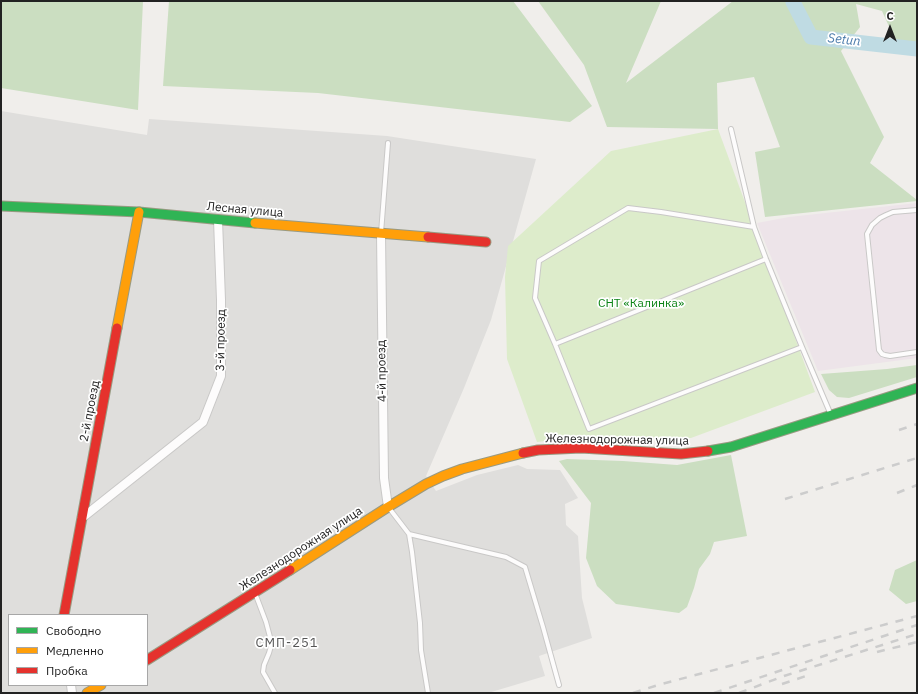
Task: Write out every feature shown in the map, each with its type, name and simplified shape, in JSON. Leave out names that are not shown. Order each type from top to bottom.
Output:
[{"type":"street","name":"Лесная улица","points":[[1,206],[139,212],[486,242]]},
{"type":"street","name":"2-й проезд","points":[[64,614],[139,212]]},
{"type":"street","name":"3-й проезд","points":[[82,518],[203,422],[221,376],[221,300],[218,220]]},
{"type":"street","name":"4-й проезд","points":[[381,234],[384,478],[388,507]]},
{"type":"street","name":"Железнодорожная улица","points":[[148,659],[255,593],[388,507],[426,484],[443,476],[481,463],[538,450],[581,448],[682,454],[705,452],[731,447],[917,388]]},
{"type":"street","points":[[87,693],[99,686]]},
{"type":"lane","points":[[731,129],[754,227],[831,415]]},
{"type":"lane","points":[[381,234],[388,143]]},
{"type":"lane","points":[[754,227],[628,208],[539,261],[535,298],[589,429],[802,347]]},
{"type":"lane","points":[[917,210],[894,212],[886,215],[872,225],[867,234],[879,350],[882,354],[890,356],[917,352]]},
{"type":"lane","points":[[555,344],[766,259]]},
{"type":"lane","points":[[388,507],[409,534],[420,623],[421,650],[428,693]]},
{"type":"lane","points":[[409,534],[506,557],[525,567],[544,627],[559,685]]},
{"type":"lane","points":[[255,593],[266,622],[271,646],[263,672],[274,693]]},
{"type":"shaded area","points":[[1,111],[147,135],[149,119],[387,136],[536,159],[491,320],[464,388],[426,476],[436,491],[477,475],[518,465],[527,469],[560,470],[578,498],[565,504],[566,525],[578,536],[582,598],[592,638],[539,656],[545,676],[488,693],[1,693]]},
{"type":"shaded area","points":[[917,203],[917,358],[818,371],[757,223],[789,217]]},
{"type":"green space","points":[[1,1],[143,1],[138,110],[1,88]]},
{"type":"green space","points":[[169,1],[513,1],[592,106],[570,122],[318,93],[163,86]]},
{"type":"green space","points":[[538,1],[661,1],[626,83],[733,1],[917,1],[917,48],[896,42],[882,11],[856,4],[860,27],[841,51],[884,137],[870,163],[917,201],[765,217],[755,152],[780,147],[754,77],[717,83],[718,129],[607,127],[584,65]]},
{"type":"green space","name":"СНТ «Калинка»","points":[[718,129],[815,392],[691,438],[582,437],[537,442],[507,359],[505,277],[508,246],[611,151]]},
{"type":"green space","points":[[917,365],[917,377],[849,398],[837,397],[829,390],[821,374],[887,369]]},
{"type":"green space","points":[[731,455],[747,536],[714,542],[710,554],[699,569],[687,607],[679,613],[616,604],[597,586],[586,558],[591,503],[559,461],[567,459],[677,465]]},
{"type":"green space","points":[[917,560],[917,601],[906,604],[889,590],[895,570]]},
{"type":"waterway","name":"Setun","points":[[794,1],[793,2],[811,37],[917,49]]},
{"type":"railway","points":[[899,430],[917,424]]},
{"type":"railway","points":[[785,499],[917,458]]},
{"type":"railway","points":[[897,493],[917,485]]},
{"type":"railway","points":[[633,693],[917,616]]},
{"type":"railway","points":[[714,693],[917,625]]},
{"type":"railway","points":[[739,693],[784,676],[917,634]]},
{"type":"railway","points":[[877,652],[917,642]]},
{"type":"railway","points":[[782,684],[812,674]]},
{"type":"traffic: fast","points":[[1,206],[139,212],[255,223]]},
{"type":"traffic: fast","points":[[708,451],[731,447],[917,388]]},
{"type":"traffic: slow","points":[[117,328],[139,212]]},
{"type":"traffic: slow","points":[[255,223],[428,237]]},
{"type":"traffic: slow","points":[[290,570],[426,484],[462,469],[523,453]]},
{"type":"traffic: slow","points":[[87,693],[99,686]]},
{"type":"traffic: jam","points":[[428,237],[486,242]]},
{"type":"traffic: jam","points":[[64,614],[117,328]]},
{"type":"traffic: jam","points":[[523,453],[538,450],[581,448],[681,454],[708,451]]},
{"type":"traffic: jam","points":[[148,659],[290,570]]},
{"type":"district","name":"СМП-251","points":[[287,643]]}]
